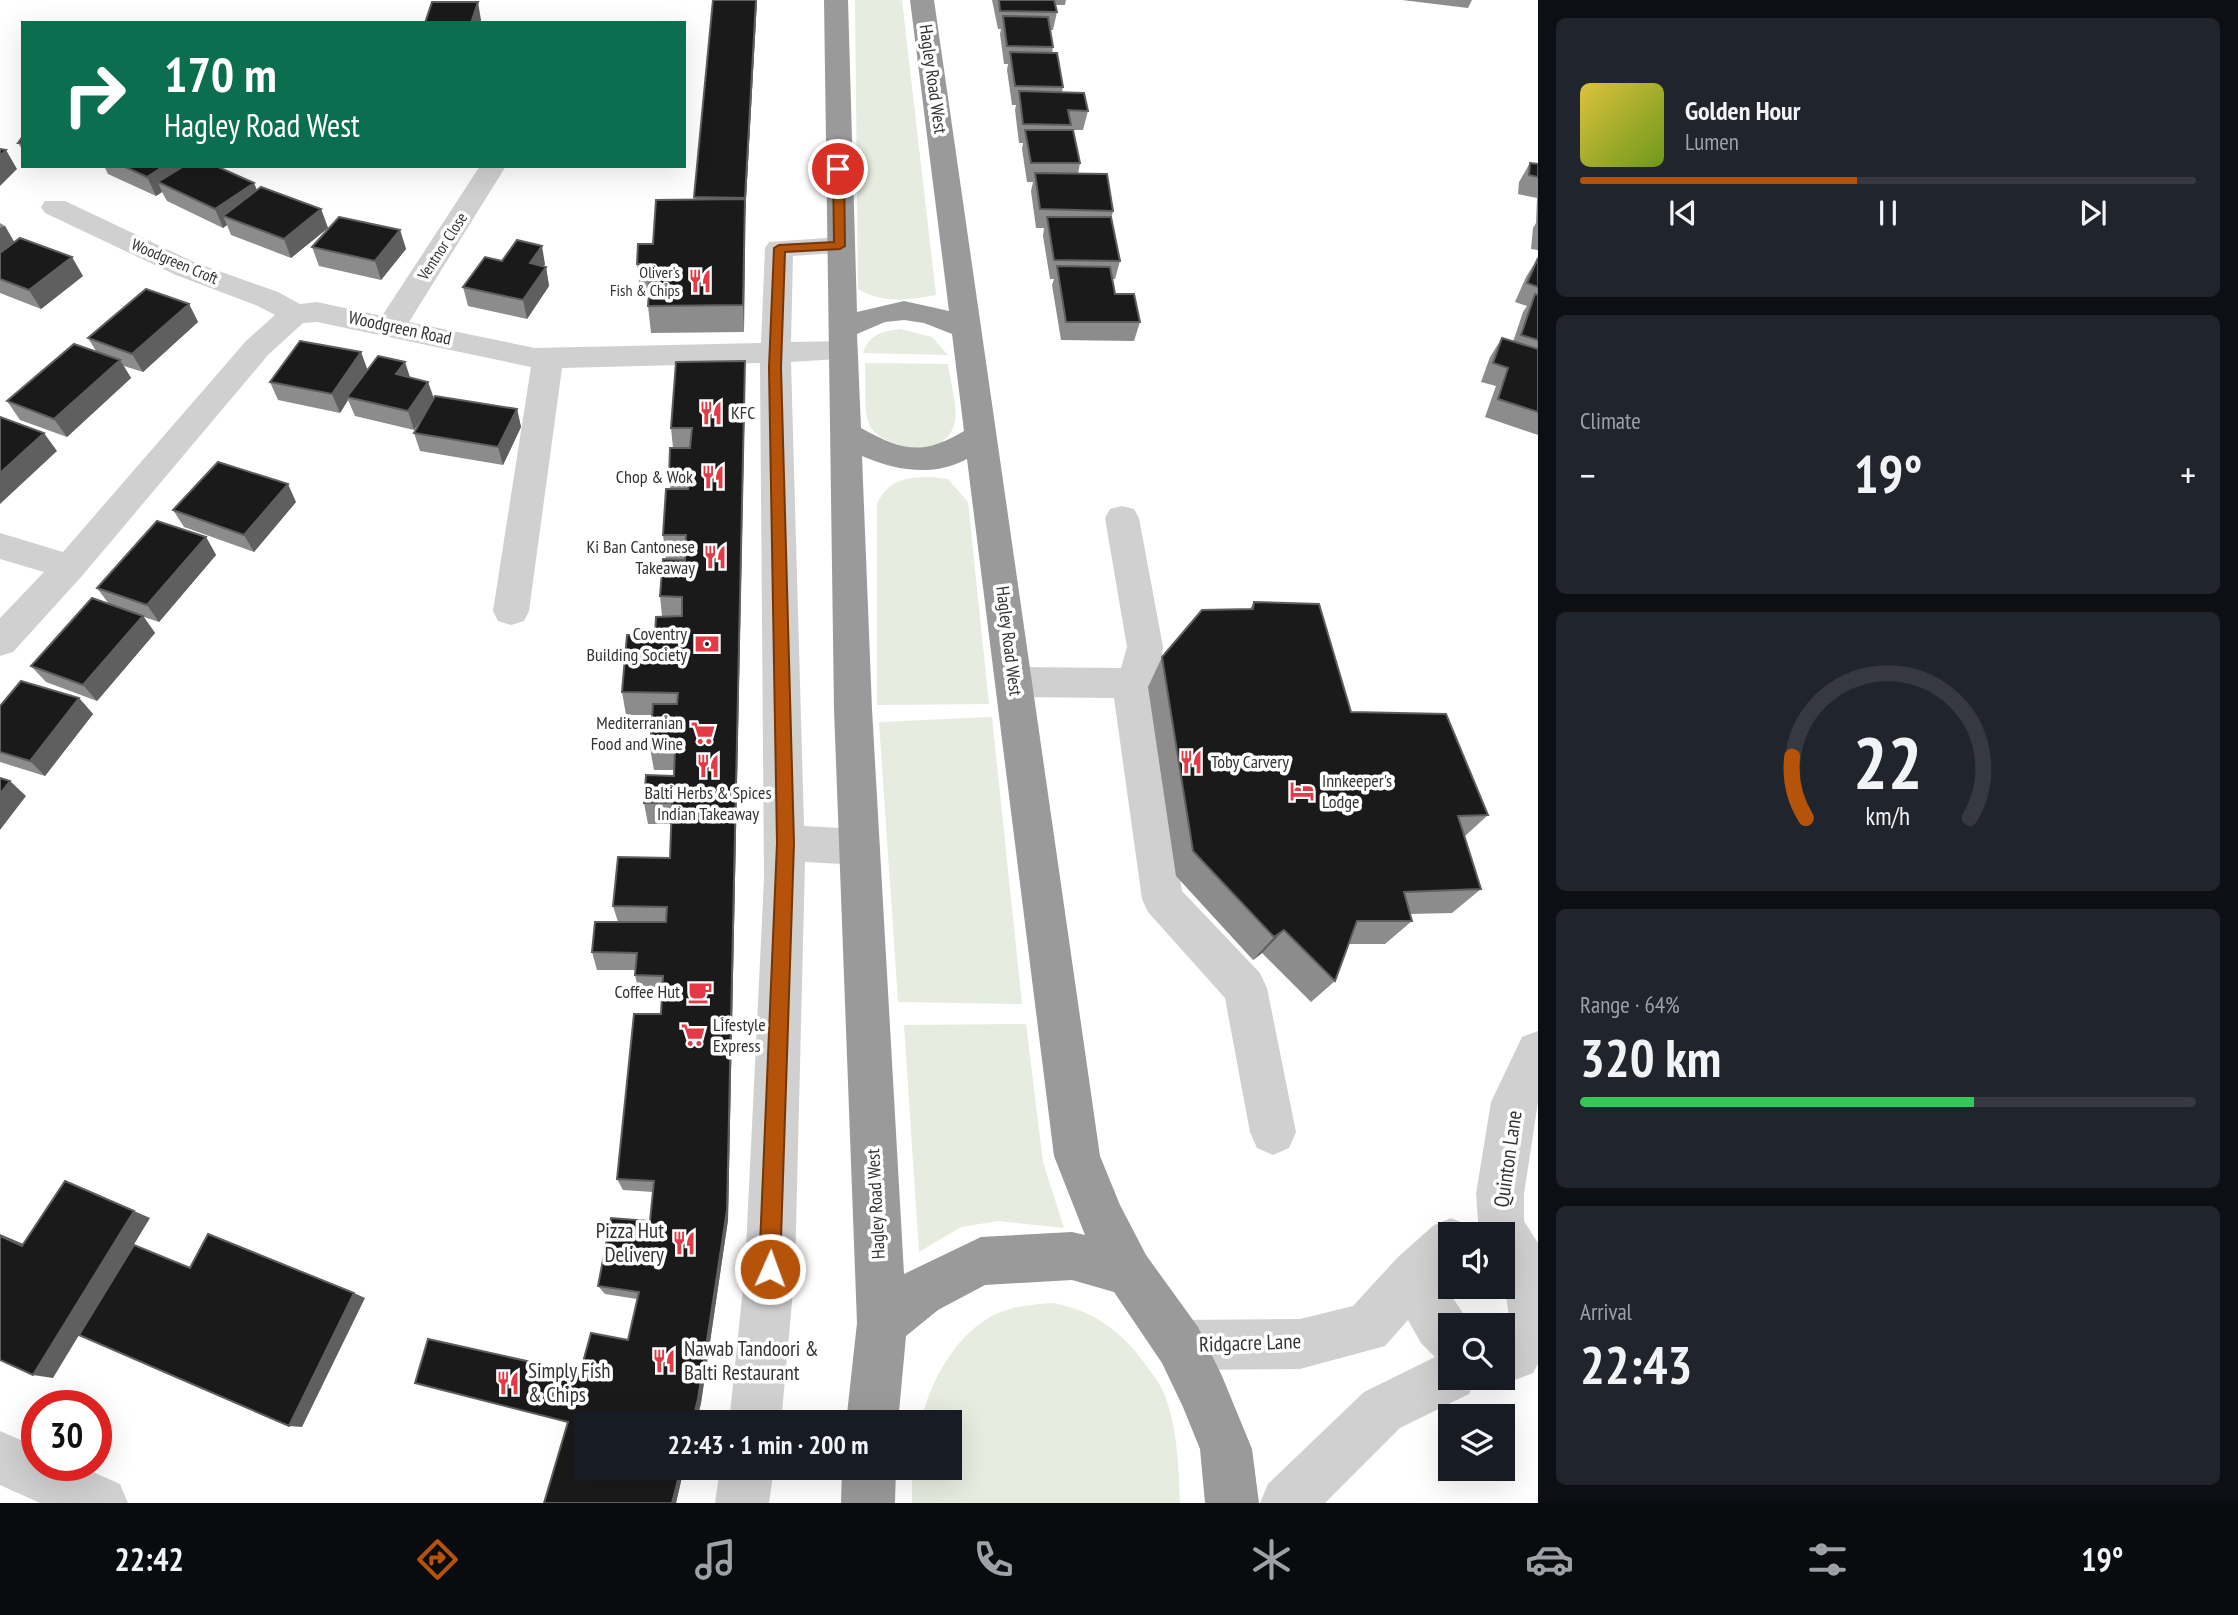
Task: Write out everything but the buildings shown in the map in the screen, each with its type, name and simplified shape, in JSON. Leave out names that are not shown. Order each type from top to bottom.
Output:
[{"type":"highway","name":"Hagley Road West","points":[[836,0],[842,340],[860,847],[882,1322],[873,1410]]},
{"type":"highway","name":"Hagley Road West","points":[[922,0],[1077,1156],[1103,1222],[1129,1272],[1180,1345],[1204,1394],[1226,1449],[1232,1503]]},
{"type":"highway","points":[[842,340],[874,313],[901,309],[935,315],[967,329]]},
{"type":"highway","points":[[847,435],[878,452],[911,457],[941,457],[981,436]]},
{"type":"highway","points":[[882,1322],[920,1292],[981,1261],[1072,1256],[1129,1272]]},
{"type":"highway","points":[[868,1503],[869,1480]]},
{"type":"street","name":"Ventnor Close","points":[[391,326],[492,168]]},
{"type":"street","name":"Woodgreen Croft","points":[[55,207],[187,269],[268,299],[295,314]]},
{"type":"street","points":[[755,1410],[770,1269],[785,843],[775,351],[779,248],[840,246]]},
{"type":"street","name":"Woodgreen Road","points":[[295,314],[317,312],[535,358],[775,351],[842,340]]},
{"type":"street","points":[[0,642],[70,567],[257,348],[295,314]]},
{"type":"street","points":[[511,611],[548,358]]},
{"type":"street","points":[[1015,682],[1129,683],[1142,669],[1145,648],[1122,518]]},
{"type":"street","points":[[0,546],[70,567]]},
{"type":"street","points":[[1129,683],[1163,899],[1245,988],[1273,1132]]},
{"type":"street","points":[[785,843],[860,847]]},
{"type":"street","name":"Quinton Lane","points":[[1503,1222],[1500,1194],[1514,1102],[1538,1054]]},
{"type":"street","points":[[1515,1252],[1528,1272],[1535,1321],[1519,1356]]},
{"type":"street","points":[[1433,1258],[1423,1298],[1438,1324]]},
{"type":"street","name":"Ridgacre Lane","points":[[1180,1345],[1300,1344],[1367,1328],[1433,1258]]},
{"type":"street","points":[[1287,1503],[1382,1410],[1438,1382]]},
{"type":"street","points":[[0,1458],[102,1503]]},
{"type":"street","points":[[742,1503],[745,1480]]},
{"type":"shaded area","points":[[855,0],[902,0],[936,295],[887,299],[858,289]]},
{"type":"shaded area","points":[[901,329],[932,337],[948,355],[863,353],[873,338]]},
{"type":"shaded area","points":[[865,363],[948,364],[956,416],[949,435],[925,452],[876,434],[867,415]]},
{"type":"shaded area","points":[[931,477],[948,479],[968,502],[989,704],[877,705],[877,504],[881,496],[899,481]]},
{"type":"shaded area","points":[[992,717],[1022,1004],[898,1002],[879,722]]},
{"type":"shaded area","points":[[1026,1024],[1043,1162],[1064,1228],[998,1221],[961,1227],[919,1252],[904,1025]]},
{"type":"shaded area","points":[[1054,1303],[1083,1312],[1119,1334],[1139,1356],[1162,1388],[1168,1404],[1178,1460],[1180,1503],[912,1503],[912,1480],[962,1480],[962,1410],[924,1410],[938,1375],[957,1346],[982,1322],[996,1314],[1024,1306]]},
{"type":"place","name":"Oliver's Fish & Chips","points":[[700,281]]},
{"type":"place","name":"KFC","points":[[711,413]]},
{"type":"place","name":"Chop & Wok","points":[[713,477]]},
{"type":"place","name":"Ki Ban Cantonese Takeaway","points":[[715,557]]},
{"type":"place","name":"Coventry Building Society","points":[[707,644]]},
{"type":"place","name":"Mediterranian Food and Wine","points":[[703,733]]},
{"type":"place","name":"Toby Carvery","points":[[1191,762]]},
{"type":"place","name":"Balti Herbs & Spices Indian Takeaway","points":[[708,766]]},
{"type":"place","name":"Innkeeper's Lodge","points":[[1302,791]]},
{"type":"place","name":"Coffee Hut","points":[[700,992]]},
{"type":"place","name":"Lifestyle Express","points":[[693,1035]]},
{"type":"place","name":"Pizza Hut Delivery","points":[[684,1243]]},
{"type":"place","name":"Nawab Tandoori & Balti Restaurant","points":[[664,1361]]},
{"type":"place","name":"Simply Fish & Chips","points":[[508,1383]]},
{"type":"route","points":[[770,1269],[785,843],[775,367],[779,248],[840,246],[838,169]]}]
